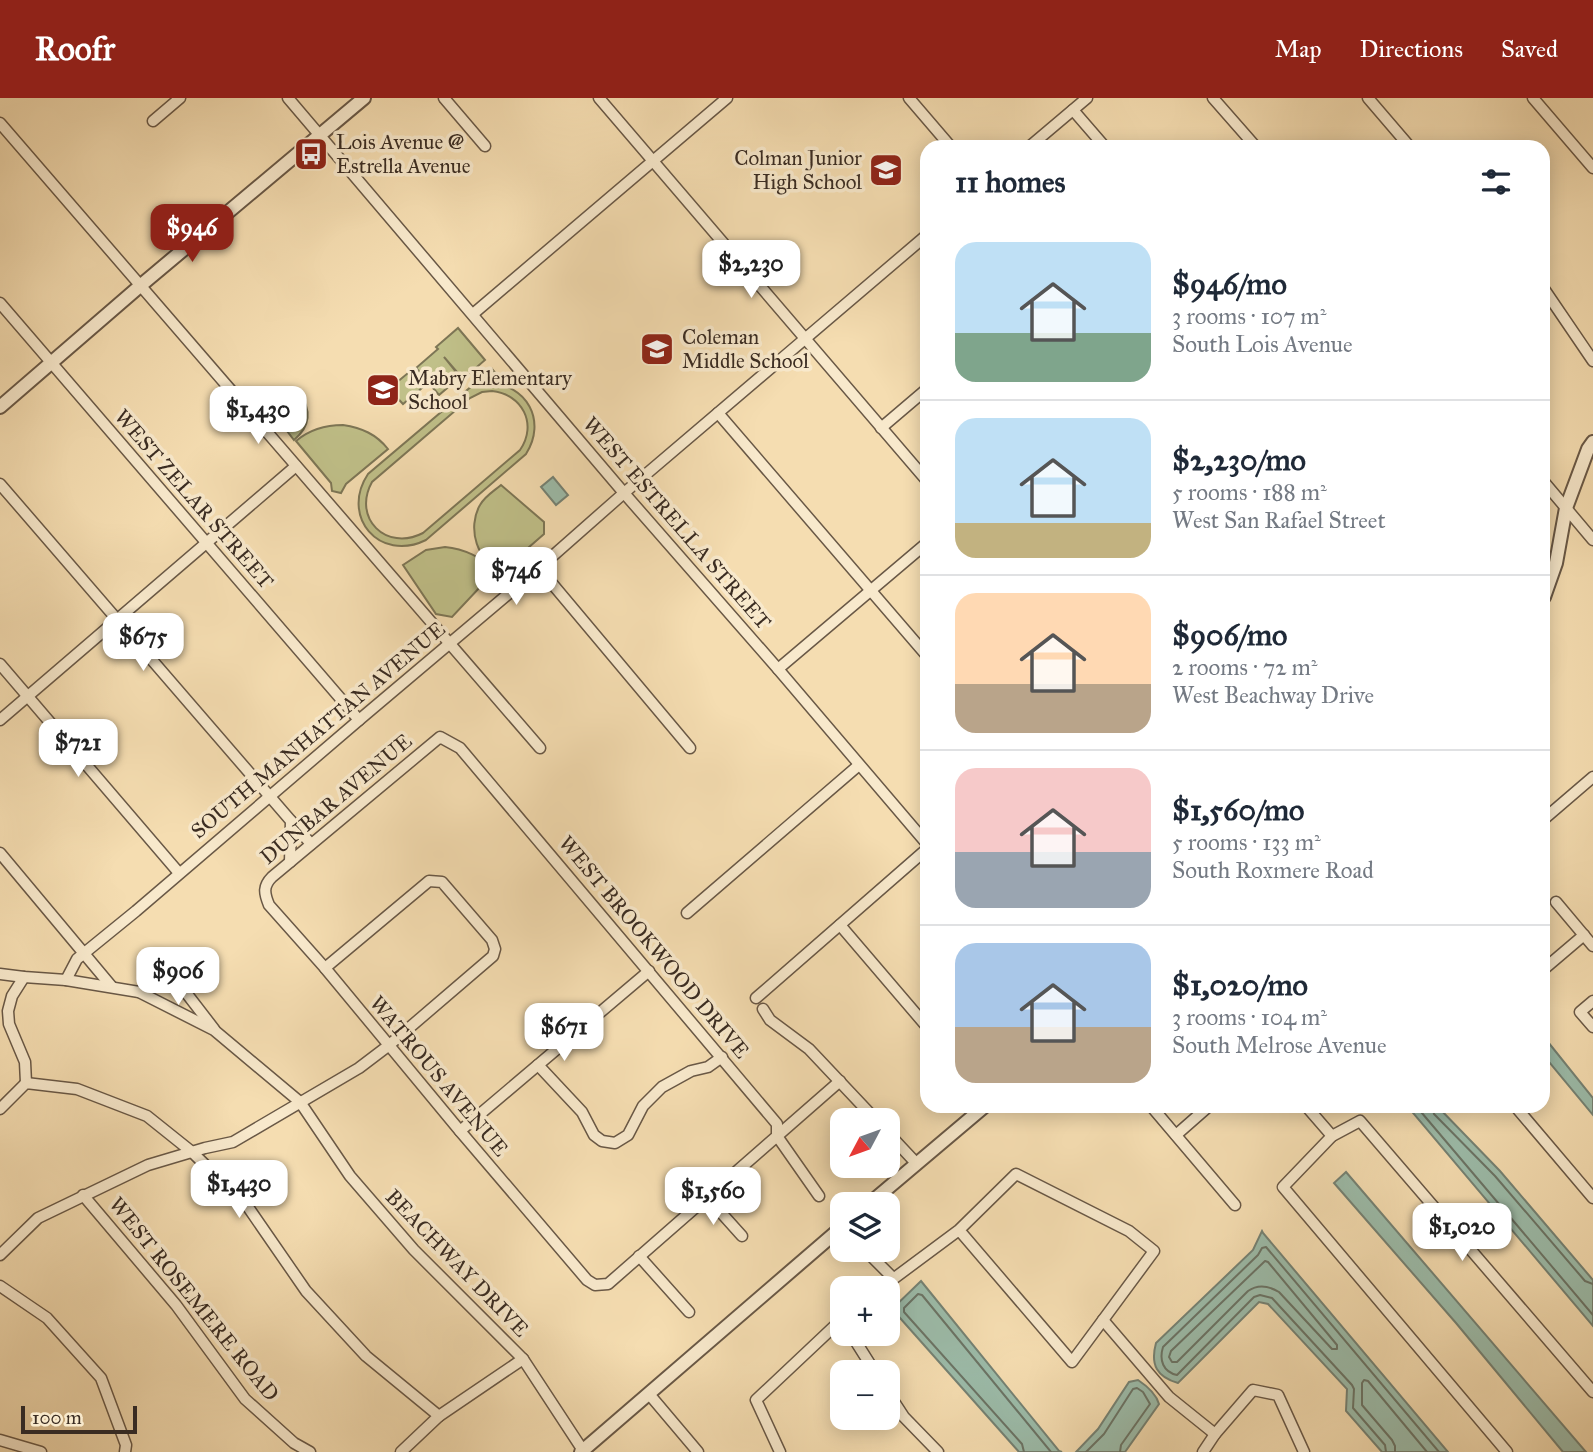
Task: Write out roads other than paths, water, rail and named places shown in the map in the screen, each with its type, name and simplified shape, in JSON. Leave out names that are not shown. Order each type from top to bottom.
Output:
[{"type":"street","points":[[153,121],[180,98]]},
{"type":"street","name":"WEST ESTRELLA STREET","points":[[288,98],[920,837]]},
{"type":"street","points":[[0,407],[364,98]]},
{"type":"street","points":[[444,98],[485,146]]},
{"type":"street","points":[[599,98],[920,473]]},
{"type":"street","points":[[472,314],[727,98]]},
{"type":"street","points":[[909,98],[945,140]]},
{"type":"street","points":[[1038,140],[1087,98]]},
{"type":"street","points":[[1213,98],[1250,140]]},
{"type":"street","points":[[1368,98],[1404,140]]},
{"type":"street","points":[[1533,98],[1593,168]]},
{"type":"street","points":[[1073,110],[1099,140]]},
{"type":"street","points":[[0,123],[540,748]]},
{"type":"street","name":"SOUTH MANHATTAN AVENUE","points":[[66,980],[72,966],[84,954],[920,241]]},
{"type":"street","points":[[1550,298],[1593,361]]},
{"type":"street","name":"WEST ZELAR STREET","points":[[0,303],[359,720]]},
{"type":"street","points":[[881,428],[920,395]]},
{"type":"street","points":[[718,413],[920,648]]},
{"type":"street","points":[[1550,580],[1556,563],[1566,508],[1593,442]]},
{"type":"street","points":[[0,720],[296,466]]},
{"type":"street","points":[[0,484],[311,844]]},
{"type":"street","points":[[1550,489],[1593,540]]},
{"type":"street","points":[[778,669],[920,549]]},
{"type":"street","points":[[539,568],[690,748]]},
{"type":"street","points":[[0,664],[179,873]]},
{"type":"street","name":"DUNBAR AVENUE","points":[[264,895],[268,881],[440,737]]},
{"type":"street","name":"WEST BROOKWOOD DRIVE","points":[[440,737],[460,748],[722,1057],[777,1124],[777,1136],[819,1196]]},
{"type":"street","points":[[687,914],[859,765]]},
{"type":"street","points":[[1550,814],[1593,777]]},
{"type":"street","points":[[290,862],[291,821]]},
{"type":"street","points":[[0,853],[111,987]]},
{"type":"street","points":[[756,998],[920,854]]},
{"type":"street","points":[[0,1255],[38,1218],[148,1164],[233,1142],[359,1068],[493,956],[495,949],[492,940],[442,882],[429,881],[325,968]]},
{"type":"street","name":"WATROUS AVENUE","points":[[264,895],[269,905],[587,1280],[595,1285],[608,1284],[639,1256]]},
{"type":"street","points":[[1556,902],[1593,946]]},
{"type":"street","points":[[840,925],[920,1019]]},
{"type":"street","points":[[1550,964],[1584,935]]},
{"type":"street","points":[[460,1131],[649,971]]},
{"type":"street","points":[[0,974],[66,980],[139,992],[214,1030]]},
{"type":"street","points":[[9,1024],[9,1004],[24,978]]},
{"type":"street","points":[[139,992],[177,981],[214,1030]]},
{"type":"street","points":[[1593,1001],[1580,1012],[1593,1027]]},
{"type":"street","points":[[763,1009],[770,1020],[809,1049],[865,1108]]},
{"type":"street","points":[[0,1012],[9,1024],[25,1062],[26,1083],[0,1109]]},
{"type":"street","name":"BEACHWAY DRIVE","points":[[214,1030],[300,1102],[350,1176],[414,1250],[523,1359],[583,1451]]},
{"type":"street","points":[[538,1065],[582,1112],[594,1135],[602,1141],[615,1143],[628,1135],[643,1106],[662,1087],[691,1072],[708,1067],[722,1057]]},
{"type":"street","points":[[689,1312],[639,1256],[840,1082]]},
{"type":"street","points":[[26,1083],[77,1088],[147,1116],[192,1152],[248,1207],[314,1301],[366,1356],[439,1416]]},
{"type":"street","points":[[883,1192],[977,1113]]},
{"type":"street","points":[[1157,1113],[1235,1205]]},
{"type":"street","points":[[1175,1135],[1201,1113]]},
{"type":"street","points":[[1312,1113],[1332,1136]]},
{"type":"street","points":[[1521,1113],[1593,1198]]},
{"type":"street","points":[[1507,1452],[1283,1187],[1332,1136],[1360,1121],[1593,1392]]},
{"type":"street","points":[[900,1146],[916,1163]]},
{"type":"street","points":[[896,1276],[959,1230],[1016,1174],[1129,1231],[1154,1251],[1072,1362],[959,1230]]},
{"type":"street","name":"WEST ROSEMERE ROAD","points":[[83,1195],[176,1305],[245,1399],[294,1443],[310,1452]]},
{"type":"street","points":[[707,1197],[741,1236]]},
{"type":"street","points":[[583,1451],[830,1237]]},
{"type":"street","points":[[877,1262],[891,1276]]},
{"type":"street","points":[[0,1286],[47,1318],[101,1378],[127,1450]]},
{"type":"street","points":[[1103,1320],[1169,1397],[1215,1434]]},
{"type":"street","points":[[780,1452],[756,1400],[830,1330]]},
{"type":"street","points":[[401,1452],[439,1416],[523,1359]]},
{"type":"street","points":[[1203,1452],[1253,1390],[1278,1395],[1304,1452]]},
{"type":"street","points":[[649,1394],[698,1452]]},
{"type":"street","points":[[900,1411],[938,1452]]},
{"type":"street","points":[[0,1440],[41,1452]]},
{"type":"water","points":[[553,477],[568,495],[556,505],[541,487]]},
{"type":"water","points":[[1550,1044],[1593,1098],[1593,1115],[1550,1063]]},
{"type":"water","points":[[1413,1113],[1444,1113],[1500,1171],[1593,1280],[1593,1326]]},
{"type":"water","points":[[1346,1172],[1586,1452],[1563,1452],[1456,1323],[1334,1183]]},
{"type":"water","points":[[1262,1231],[1448,1452],[1382,1452],[1346,1411],[1347,1389],[1268,1304],[1259,1302],[1178,1383],[1160,1374],[1154,1358],[1156,1343],[1253,1250]]},
{"type":"water","points":[[921,1281],[1062,1452],[1019,1452],[900,1318],[900,1301]]},
{"type":"water","points":[[1138,1380],[1148,1387],[1159,1404],[1125,1452],[1076,1452],[1098,1429],[1129,1382]]},
{"type":"place","name":"Lois Avenue @ Estrella Avenue","points":[[311,154]]},
{"type":"place","name":"Colman Junior High School","points":[[886,170]]},
{"type":"place","name":"Coleman Middle School","points":[[657,349]]},
{"type":"place","name":"Mabry Elementary School","points":[[383,390]]}]
